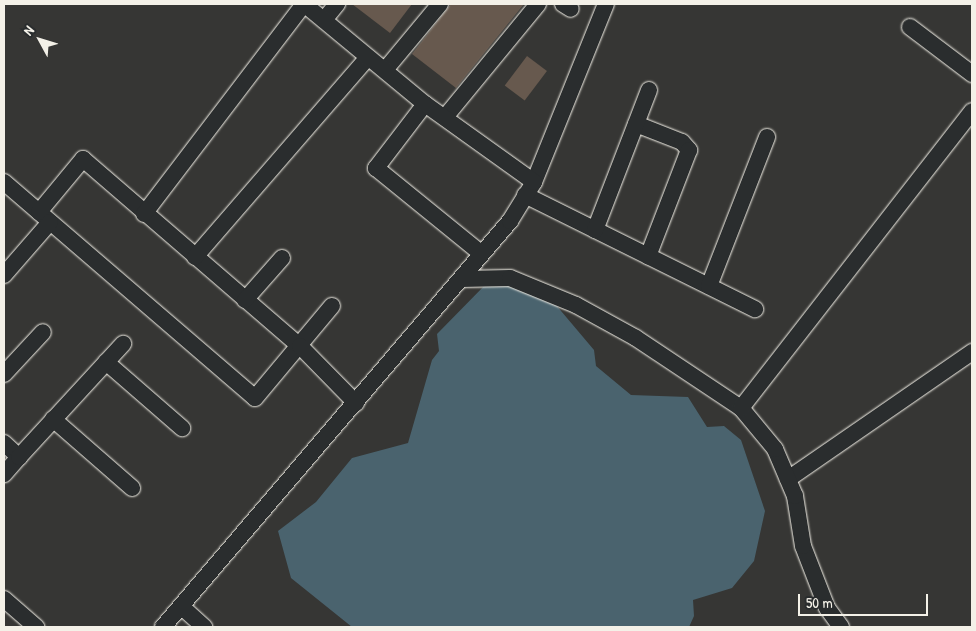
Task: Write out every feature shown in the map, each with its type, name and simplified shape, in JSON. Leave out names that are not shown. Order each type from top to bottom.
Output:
[{"type":"street","points":[[144,214],[304,4],[425,104],[446,116],[529,189],[595,230],[755,309]]},
{"type":"street","points":[[324,20],[336,4]]},
{"type":"street","points":[[385,70],[440,4]]},
{"type":"street","points":[[446,116],[538,4]]},
{"type":"street","points":[[163,627],[482,254],[529,189],[606,4]]},
{"type":"street","points":[[910,27],[972,74]]},
{"type":"street","points":[[195,257],[368,56]]},
{"type":"street","points":[[595,230],[649,90]]},
{"type":"street","points":[[425,104],[376,168],[482,254]]},
{"type":"street","points":[[742,408],[966,131],[972,111]]},
{"type":"street","points":[[636,124],[682,142],[689,150],[648,256]]},
{"type":"street","points":[[709,286],[767,136]]},
{"type":"street","points":[[4,275],[83,159],[144,214],[300,346],[356,403]]},
{"type":"street","points":[[4,182],[255,398],[332,306]]},
{"type":"street","points":[[245,300],[282,258]]},
{"type":"street","points":[[461,279],[510,278],[576,305],[636,338],[742,408],[775,449],[795,496],[803,546],[827,608],[841,627]]},
{"type":"street","points":[[4,374],[43,332]]},
{"type":"street","points":[[4,474],[123,344]]},
{"type":"street","points":[[788,479],[972,352]]},
{"type":"street","points":[[106,362],[182,428]]},
{"type":"street","points":[[53,419],[132,488]]},
{"type":"street","points":[[4,442],[19,457]]},
{"type":"street","points":[[4,599],[36,627]]},
{"type":"street","points":[[182,607],[204,627]]},
{"type":"water","points":[[510,282],[556,305],[594,350],[596,366],[631,395],[688,397],[707,427],[724,426],[741,440],[765,511],[754,561],[732,588],[693,600],[694,616],[689,627],[352,627],[291,578],[278,531],[316,502],[352,458],[408,443],[432,360],[439,351],[437,334],[486,284]]},
{"type":"building","points":[[352,4],[412,4],[390,33]]},
{"type":"building","points":[[451,4],[524,4],[456,88],[412,54]]},
{"type":"building","points":[[527,56],[547,71],[525,101],[505,86]]}]
